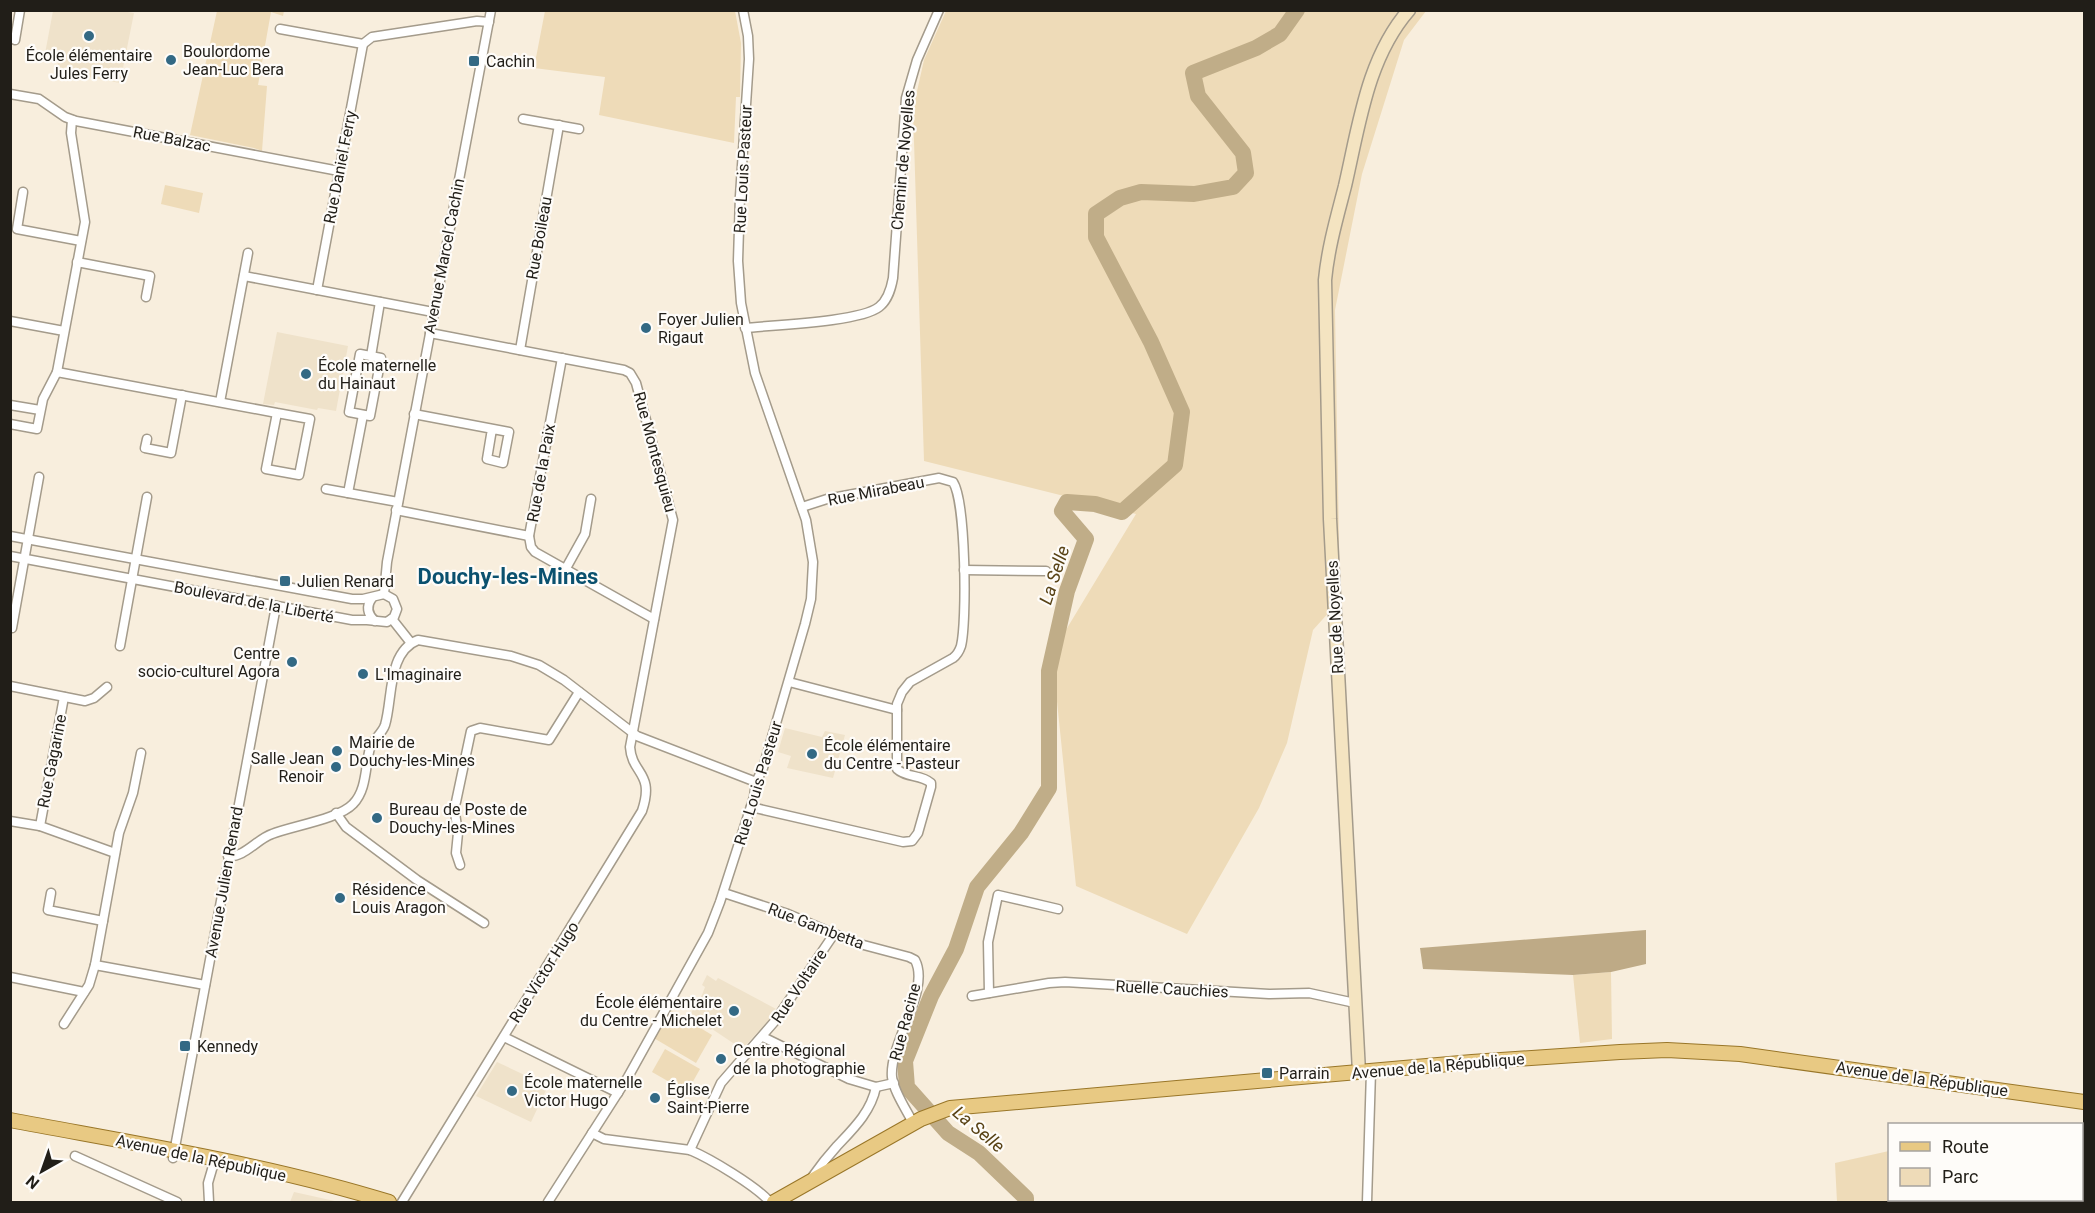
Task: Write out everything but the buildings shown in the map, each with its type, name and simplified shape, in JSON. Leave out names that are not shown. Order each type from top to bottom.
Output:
[{"type":"main road","name":"Avenue de la République","points":[[772,1203],[917,1121],[944,1109],[1620,1052],[1701,1051],[1740,1054],[2085,1102]]},
{"type":"main road","name":"Avenue de la République","points":[[10,1120],[334,1187],[389,1203]]},
{"type":"main road","name":"Avenue de la République","points":[[10,1127],[173,1154]]},
{"type":"main road","name":"Avenue de la République","points":[[214,1162],[363,1203]]},
{"type":"street","name":"Avenue Marcel Cachin","points":[[384,594],[384,577],[397,506],[491,10]]},
{"type":"street","name":"Rue Louis Pasteur","points":[[548,1203],[618,1093],[708,933],[724,893],[806,624],[813,577],[811,545],[802,507],[755,373],[745,328],[738,261],[749,59],[748,36],[743,10]]},
{"type":"street","name":"Chemin de Noyelles","points":[[745,328],[853,316],[876,309],[886,300],[890,291],[906,98],[917,60],[939,10]]},
{"type":"street","name":"Rue de Noyelles","points":[[1365,1072],[1355,1003],[1329,506],[1325,291],[1327,262],[1364,103],[1376,67],[1389,39],[1409,10]]},
{"type":"street","points":[[15,40],[16,13]]},
{"type":"street","points":[[280,29],[363,44],[372,37],[472,22],[489,22]]},
{"type":"street","name":"Rue Daniel Ferry","points":[[317,290],[363,44]]},
{"type":"street","name":"Rue Balzac","points":[[10,94],[43,101],[72,120],[339,171]]},
{"type":"street","points":[[523,119],[579,129]]},
{"type":"street","points":[[10,424],[37,429],[45,394],[57,372],[85,218],[71,133],[72,120]]},
{"type":"street","name":"Rue Boileau","points":[[520,350],[559,125]]},
{"type":"street","points":[[23,192],[17,230],[81,241]]},
{"type":"street","points":[[220,402],[248,254]]},
{"type":"street","points":[[77,262],[150,276],[146,297]]},
{"type":"street","points":[[244,276],[433,312]]},
{"type":"street","points":[[371,356],[380,302]]},
{"type":"street","points":[[10,321],[64,331]]},
{"type":"street","name":"Rue Montesquieu","points":[[430,333],[624,370],[630,373],[636,383],[673,516],[633,733]]},
{"type":"street","points":[[360,354],[371,356],[381,358],[370,416],[349,412],[360,354]]},
{"type":"street","name":"Rue de la Paix","points":[[562,358],[529,536],[533,550],[654,619]]},
{"type":"street","points":[[57,372],[310,419],[299,475],[266,469],[277,413]]},
{"type":"street","points":[[147,440],[145,448],[171,453],[182,395]]},
{"type":"street","points":[[10,405],[40,410]]},
{"type":"street","points":[[414,414],[492,429]]},
{"type":"street","points":[[348,493],[363,415]]},
{"type":"street","points":[[12,628],[39,477]]},
{"type":"street","name":"Rue Mirabeau","points":[[802,507],[939,478],[950,480],[955,485],[957,493],[964,570]]},
{"type":"street","points":[[326,489],[529,536]]},
{"type":"street","points":[[120,646],[147,497]]},
{"type":"street","points":[[565,570],[585,534],[591,499]]},
{"type":"street","name":"Boulevard de la Liberté","points":[[10,536],[351,600],[372,598]]},
{"type":"street","name":"Boulevard de la Liberté","points":[[10,556],[352,620],[376,621]]},
{"type":"street","points":[[751,807],[910,842],[914,839],[918,833],[931,783],[922,778],[901,773],[897,769],[899,696],[907,685],[946,664],[958,652],[963,625],[964,570],[1046,571]]},
{"type":"street","points":[[384,594],[392,597],[396,602],[397,611],[392,619],[385,623],[376,621],[368,609],[372,598],[384,594]]},
{"type":"street","name":"Avenue Julien Renard","points":[[173,1154],[276,606]]},
{"type":"street","points":[[392,619],[411,643]]},
{"type":"street","points":[[228,856],[243,853],[260,839],[272,833],[349,808],[361,792],[371,746],[385,726],[398,662],[411,643],[422,639],[517,657],[551,672],[633,733],[756,782]]},
{"type":"street","points":[[789,682],[897,710]]},
{"type":"street","name":"Rue Gagarine","points":[[10,687],[88,700],[107,687]]},
{"type":"street","points":[[456,802],[470,735],[474,729],[480,728],[549,740],[579,692]]},
{"type":"street","name":"Rue Gagarine","points":[[40,826],[64,697]]},
{"type":"street","name":"Rue Victor Hugo","points":[[402,1203],[644,806],[646,784],[631,754],[633,733]]},
{"type":"street","points":[[64,1024],[91,980],[120,829],[134,793],[141,753]]},
{"type":"street","points":[[336,813],[343,825],[417,880],[484,923]]},
{"type":"street","points":[[455,813],[458,833],[456,854],[460,865]]},
{"type":"street","name":"Rue Gagarine","points":[[10,820],[40,826],[115,853]]},
{"type":"street","points":[[51,893],[48,910],[103,921]]},
{"type":"street","name":"Rue Gambetta","points":[[724,893],[788,914],[856,943],[909,957]]},
{"type":"street","points":[[989,993],[987,942],[998,896],[1058,909]]},
{"type":"street","name":"Rue Voltaire","points":[[690,1150],[718,1087],[763,1037],[799,989],[834,934]]},
{"type":"street","name":"Rue Racine","points":[[909,957],[915,960],[917,966],[916,989],[894,1057],[892,1074],[894,1083],[917,1121]]},
{"type":"street","points":[[95,965],[205,985]]},
{"type":"street","points":[[10,977],[84,992]]},
{"type":"street","name":"Ruelle Cauchies","points":[[972,996],[1065,982],[1269,994],[1309,993],[1355,1003]]},
{"type":"street","points":[[504,1037],[618,1093]]},
{"type":"street","points":[[763,1037],[849,1079],[876,1087],[894,1083]]},
{"type":"street","points":[[1365,1072],[1367,1203]]},
{"type":"street","name":"Avenue de la République","points":[[809,1182],[830,1154],[862,1119],[873,1099],[876,1087]]},
{"type":"street","points":[[592,1133],[604,1139],[690,1150],[758,1191],[772,1203]]},
{"type":"street","name":"Avenue de la République","points":[[75,1156],[177,1203]]},
{"type":"street","points":[[214,1162],[208,1183],[208,1201],[217,1203]]},
{"type":"shaded area","name":"École élémentaire Jules Ferry","points":[[53,11],[134,13],[120,83],[57,71],[58,62],[44,59]]},
{"type":"shaded area","name":"École maternelle du Hainaut","points":[[277,332],[348,346],[336,411],[275,402],[274,405],[263,404]]},
{"type":"shaded area","name":"École élémentaire du Centre - Pasteur","points":[[785,728],[822,737],[825,731],[845,735],[833,778],[787,768],[791,756],[778,752]]},
{"type":"shaded area","points":[[1646,930],[1646,964],[1611,972],[1573,975],[1423,969],[1420,948]]},
{"type":"shaded area","name":"École élémentaire du Centre - Michelet","points":[[707,975],[716,981],[718,978],[778,1010],[742,1049],[712,1029],[688,1018],[702,995],[705,987],[702,985]]},
{"type":"shaded area","name":"École maternelle Victor Hugo","points":[[497,1062],[548,1086],[531,1122],[476,1096]]},
{"type":"shaded area","points":[[294,1192],[339,1202],[290,1202]]},
{"type":"green space","points":[[217,11],[284,11],[283,16],[271,12],[258,85],[267,86],[262,151],[190,135]]},
{"type":"green space","points":[[545,11],[735,11],[741,43],[740,97],[736,97],[734,143],[599,115],[605,77],[534,68]]},
{"type":"green space","points":[[946,11],[1426,11],[1404,40],[1362,174],[1335,310],[1340,600],[1313,630],[1287,743],[1259,808],[1187,934],[1076,886],[1052,653],[1136,514],[924,461],[913,109],[924,60]]},
{"type":"green space","points":[[165,185],[203,193],[199,213],[161,204]]},
{"type":"green space","points":[[1611,972],[1612,1039],[1580,1043],[1573,975]]},
{"type":"green space","points":[[669,1009],[712,1035],[696,1063],[652,1037]]},
{"type":"green space","points":[[665,1049],[700,1069],[687,1092],[652,1072]]},
{"type":"green space","points":[[1888,1151],[1888,1201],[1903,1202],[1837,1202],[1835,1163]]},
{"type":"waterway","name":"La Selle","points":[[1026,1202],[1026,1198],[979,1153],[948,1133],[907,1087],[905,1061],[931,996],[956,949],[977,887],[1021,833],[1049,788],[1049,671],[1067,591],[1086,539],[1062,511],[1067,502],[1095,504],[1122,512],[1175,465],[1182,412],[1151,342],[1096,237],[1096,214],[1120,198],[1141,192],[1194,194],[1233,187],[1246,173],[1243,153],[1198,96],[1193,73],[1256,48],[1280,34],[1297,10]]},
{"type":"place","name":"École élémentaire Jules Ferry","points":[[89,36]]},
{"type":"place","name":"Boulordome Jean-Luc Bera","points":[[171,60]]},
{"type":"place","name":"Cachin","points":[[474,61]]},
{"type":"place","name":"Foyer Julien Rigaut","points":[[646,328]]},
{"type":"place","name":"École maternelle du Hainaut","points":[[306,374]]},
{"type":"place","name":"Julien Renard","points":[[285,581]]},
{"type":"place","name":"Centre socio-culturel Agora","points":[[292,662]]},
{"type":"place","name":"L'Imaginaire","points":[[363,674]]},
{"type":"place","name":"Mairie de Douchy-les-Mines","points":[[337,751]]},
{"type":"place","name":"École élémentaire du Centre - Pasteur","points":[[812,754]]},
{"type":"place","name":"Salle Jean Renoir","points":[[336,767]]},
{"type":"place","name":"Bureau de Poste de Douchy-les-Mines","points":[[377,818]]},
{"type":"place","name":"Résidence Louis Aragon","points":[[340,898]]},
{"type":"place","name":"École élémentaire du Centre - Michelet","points":[[734,1011]]},
{"type":"place","name":"Kennedy","points":[[185,1046]]},
{"type":"place","name":"Centre Régional de la photographie","points":[[721,1059]]},
{"type":"place","name":"Parrain","points":[[1267,1073]]},
{"type":"place","name":"École maternelle Victor Hugo","points":[[512,1091]]},
{"type":"place","name":"Église Saint-Pierre","points":[[655,1098]]},
{"type":"district","name":"Douchy-les-Mines","points":[[508,576]]}]
